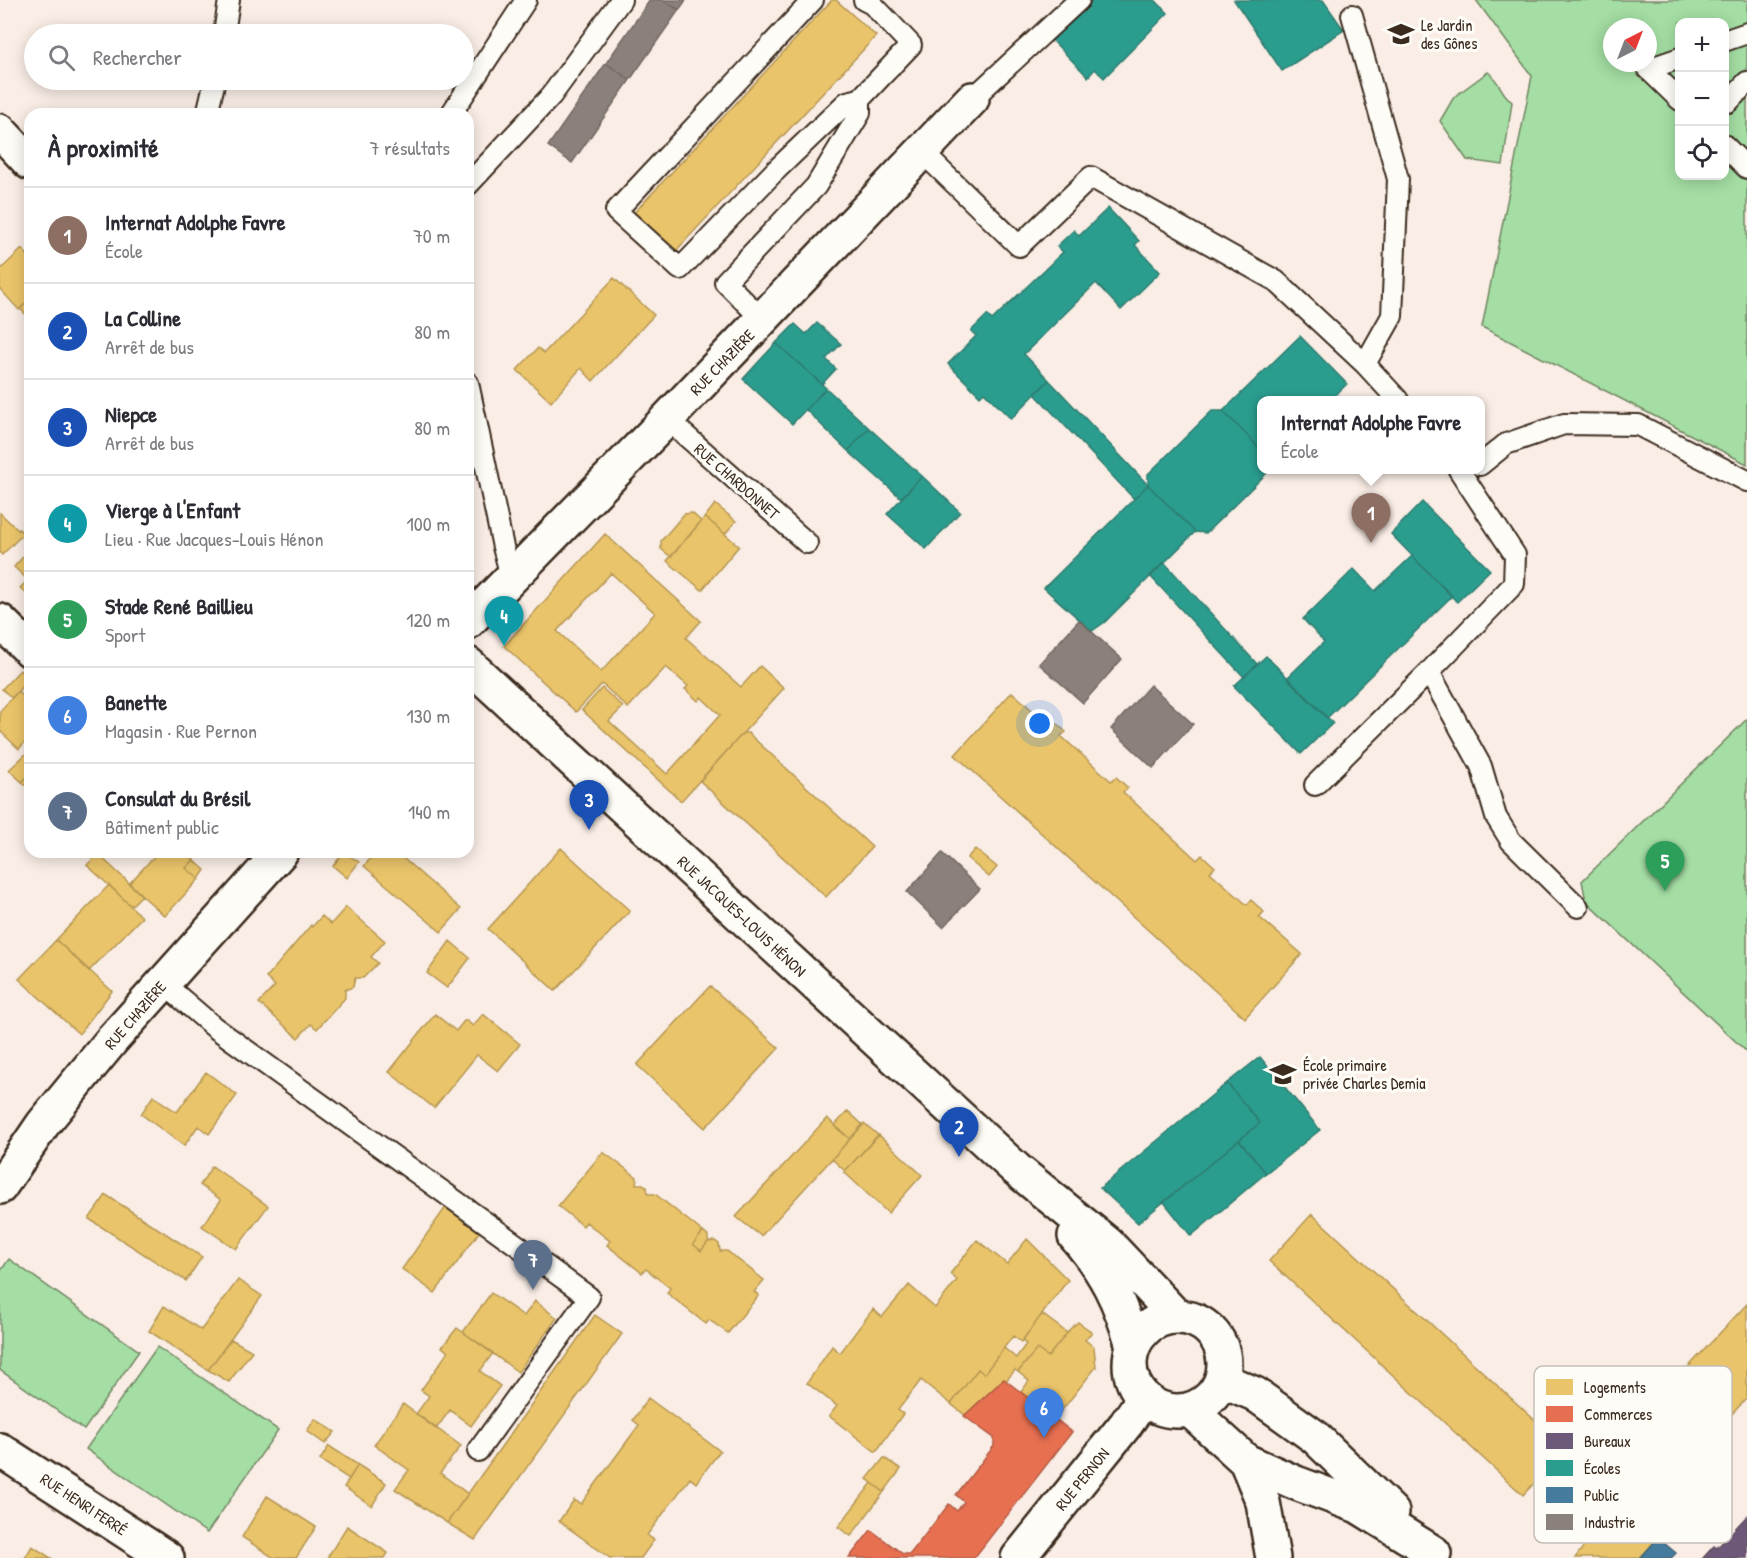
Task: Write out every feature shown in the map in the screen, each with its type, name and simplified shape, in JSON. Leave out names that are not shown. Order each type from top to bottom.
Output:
[{"type":"street","name":"RUE CHAZIÈRE","points":[[474,616],[667,419],[972,99]]},
{"type":"street","points":[[0,131],[24,157]]},
{"type":"street","points":[[0,621],[24,644]]},
{"type":"street","name":"RUE JACQUES-LOUIS HÉNON","points":[[474,670],[1016,1169],[1108,1244],[1177,1317],[1196,1321],[1208,1328],[1218,1339],[1223,1352],[1225,1366],[1222,1380]]},
{"type":"street","name":"RUE CHAZIÈRE","points":[[0,1186],[43,1124],[112,1040],[163,983],[262,859]]},
{"type":"street","name":"RUE JACQUES-LOUIS HÉNON","points":[[1016,1169],[1095,1259],[1122,1308],[1133,1346],[1130,1360],[1131,1374],[1144,1398]]},
{"type":"street","points":[[1133,1346],[1140,1334],[1151,1324],[1177,1317]]},
{"type":"street","points":[[1144,1398],[1154,1406],[1178,1412],[1204,1404],[1215,1393],[1222,1380],[1255,1394],[1315,1437],[1437,1555]]},
{"type":"street","name":"RUE PERNON","points":[[1018,1558],[1126,1424],[1144,1398]]},
{"type":"street","points":[[1190,1410],[1246,1461],[1358,1506],[1437,1555]]},
{"type":"street","name":"RUE HENRI FERRÉ","points":[[0,1450],[167,1558]]},
{"type":"street","points":[[1246,1461],[1263,1502],[1274,1558]]},
{"type":"lane","points":[[225,24],[229,0]]},
{"type":"lane","points":[[474,79],[526,0]]},
{"type":"lane","points":[[474,179],[551,96],[621,0]]},
{"type":"lane","points":[[813,0],[616,211],[681,269],[774,172],[848,102],[860,99],[911,45],[872,4],[864,0]]},
{"type":"lane","points":[[972,99],[1079,0]]},
{"type":"lane","points":[[1352,15],[1398,179],[1392,316],[1365,364]]},
{"type":"lane","points":[[1729,40],[1747,33]]},
{"type":"lane","points":[[1675,60],[1648,69],[1675,95]]},
{"type":"lane","points":[[1729,101],[1747,82]]},
{"type":"lane","points":[[208,108],[212,90]]},
{"type":"lane","points":[[455,108],[467,90]]},
{"type":"lane","points":[[762,319],[725,282],[816,186],[860,113],[860,99]]},
{"type":"lane","points":[[1729,149],[1747,168]]},
{"type":"lane","points":[[922,152],[1019,246],[1091,177],[1276,281],[1365,364],[1394,396]]},
{"type":"lane","points":[[474,411],[503,547],[512,576]]},
{"type":"lane","name":"RUE CHARDONNET","points":[[667,419],[807,543]]},
{"type":"lane","points":[[1485,459],[1506,444],[1564,424],[1638,425],[1747,481]]},
{"type":"lane","points":[[1315,785],[1514,584],[1515,555],[1472,474]]},
{"type":"lane","points":[[1429,672],[1480,766],[1496,817],[1510,841],[1578,907]]},
{"type":"lane","points":[[163,983],[214,1027],[589,1297],[478,1451]]},
{"type":"green space","points":[[1476,0],[1747,0],[1747,464],[1482,327],[1532,76]]},
{"type":"green space","points":[[1488,72],[1512,102],[1503,165],[1467,160],[1440,121],[1454,97]]},
{"type":"green space","points":[[1747,719],[1747,1052],[1586,901],[1582,881]]},
{"type":"green space","points":[[9,1259],[139,1351],[84,1430],[0,1370],[0,1272]]},
{"type":"green space","points":[[157,1347],[278,1430],[207,1533],[86,1449]]},
{"type":"building: Logements","points":[[832,0],[836,0],[876,36],[673,254],[631,216]]},
{"type":"building: Logements","points":[[22,249],[24,251],[24,305],[19,310],[0,289],[0,270]]},
{"type":"building: Logements","points":[[614,278],[654,315],[593,381],[581,368],[551,402],[517,370],[538,348],[544,353]]},
{"type":"building: Logements","points":[[715,504],[736,521],[725,534],[705,517]]},
{"type":"building: Logements","points":[[0,513],[22,532],[22,535],[2,555],[0,553]]},
{"type":"building: Logements","points":[[692,513],[701,521],[671,557],[661,549],[661,541],[684,514]]},
{"type":"building: Logements","points":[[705,517],[739,546],[702,590],[667,561]]},
{"type":"building: Logements","points":[[605,534],[701,621],[686,638],[741,687],[760,666],[784,688],[681,801],[582,710],[602,688],[623,707],[609,721],[667,774],[720,715],[701,697],[698,701],[685,689],[688,686],[666,667],[628,708],[602,684],[576,712],[504,646]],"holes":[[[611,573],[655,613],[601,672],[557,631]]]},
{"type":"building: Logements","points":[[24,556],[24,576],[14,567]]},
{"type":"building: Logements","points":[[20,670],[24,674],[24,685],[12,698],[2,689]]},
{"type":"building: Logements","points":[[18,691],[24,697],[24,744],[19,749],[0,731],[0,711]]},
{"type":"building: Logements","points":[[1012,692],[1049,725],[1054,721],[1066,732],[1061,736],[1111,781],[1116,777],[1128,788],[1123,792],[1197,860],[1202,855],[1215,867],[1210,872],[1247,905],[1251,900],[1264,912],[1259,917],[1302,954],[1245,1018],[955,755]]},
{"type":"building: Logements","points":[[743,733],[748,733],[872,847],[826,897],[700,781]]},
{"type":"building: Logements","points":[[24,756],[24,780],[22,782],[9,770]]},
{"type":"building: Logements","points":[[561,848],[630,911],[555,991],[488,929]]},
{"type":"building: Logements","points":[[975,849],[997,867],[989,877],[967,858]]},
{"type":"building: Logements","points":[[94,858],[102,858],[142,895],[131,906],[87,865]]},
{"type":"building: Logements","points":[[153,858],[192,858],[194,860],[186,868],[199,879],[165,916],[129,884]]},
{"type":"building: Logements","points":[[339,858],[353,858],[359,862],[347,878],[333,866]]},
{"type":"building: Logements","points":[[371,858],[403,858],[461,909],[441,932],[364,866]]},
{"type":"building: Logements","points":[[194,860],[205,870],[199,879],[186,868]]},
{"type":"building: Logements","points":[[109,885],[142,917],[89,971],[56,940]]},
{"type":"building: Logements","points":[[346,907],[385,941],[371,957],[378,963],[363,978],[355,978],[353,987],[345,990],[345,998],[317,1029],[311,1024],[298,1038],[259,1003],[275,986],[266,978],[311,925],[312,927],[322,916],[331,924]]},
{"type":"building: Logements","points":[[56,940],[112,991],[79,1034],[19,979]]},
{"type":"building: Logements","points":[[450,941],[470,958],[447,988],[427,973]]},
{"type":"building: Logements","points":[[710,986],[779,1048],[705,1128],[637,1065]]},
{"type":"building: Logements","points":[[435,1014],[456,1031],[464,1021],[473,1026],[483,1014],[520,1044],[498,1071],[477,1055],[434,1108],[389,1072]]},
{"type":"building: Logements","points":[[206,1072],[237,1095],[209,1134],[198,1126],[184,1146],[141,1114],[153,1096],[177,1112]]},
{"type":"building: Logements","points":[[848,1111],[863,1125],[850,1139],[834,1126]]},
{"type":"building: Logements","points":[[827,1118],[850,1139],[761,1236],[736,1217]]},
{"type":"building: Logements","points":[[864,1123],[878,1135],[845,1171],[832,1159]]},
{"type":"building: Logements","points":[[879,1135],[922,1175],[888,1213],[844,1172]]},
{"type":"building: Logements","points":[[603,1152],[637,1177],[636,1184],[643,1184],[647,1187],[648,1194],[655,1194],[703,1232],[693,1244],[701,1251],[708,1242],[715,1241],[719,1244],[720,1251],[727,1251],[764,1280],[754,1292],[759,1295],[728,1333],[709,1320],[706,1324],[667,1293],[670,1288],[646,1269],[642,1273],[607,1245],[610,1241],[586,1222],[583,1226],[558,1206]]},
{"type":"building: Logements","points":[[212,1166],[268,1206],[236,1249],[202,1226],[221,1200],[200,1185]]},
{"type":"building: Logements","points":[[106,1195],[202,1257],[186,1281],[89,1219]]},
{"type":"building: Logements","points":[[446,1207],[480,1231],[435,1293],[402,1269]]},
{"type":"building: Logements","points":[[1312,1214],[1534,1419],[1534,1483],[1523,1495],[1269,1261]]},
{"type":"building: Logements","points":[[703,1232],[708,1236],[708,1242],[701,1251],[693,1244]]},
{"type":"building: Logements","points":[[1027,1239],[1068,1280],[1021,1342],[1013,1336],[984,1374],[978,1369],[951,1404],[921,1380],[898,1410],[903,1414],[876,1452],[829,1416],[837,1406],[807,1383],[832,1346],[840,1353],[873,1309],[882,1317],[909,1285],[935,1308],[957,1280],[950,1274],[977,1240],[1007,1264]]},
{"type":"building: Logements","points":[[238,1280],[262,1296],[208,1370],[149,1331],[164,1306],[201,1330]]},
{"type":"building: Logements","points":[[491,1293],[524,1316],[535,1301],[557,1318],[518,1372],[463,1332]]},
{"type":"building: Logements","points":[[1747,1304],[1747,1398],[1732,1414],[1732,1366],[1689,1366]]},
{"type":"building: Logements","points":[[1042,1314],[1067,1333],[1048,1357],[1037,1349],[1018,1372],[1015,1370],[1006,1381],[1004,1379],[965,1415],[951,1404],[978,1369],[984,1374],[1004,1348],[1016,1358],[1026,1344],[1022,1341]]},
{"type":"building: Logements","points":[[595,1315],[622,1334],[475,1540],[447,1523]]},
{"type":"building: Logements","points":[[1078,1322],[1092,1332],[1085,1340],[1094,1347],[1096,1367],[1055,1419],[1021,1392],[1029,1381],[1018,1372],[1037,1349],[1048,1357]]},
{"type":"building: Logements","points":[[457,1328],[493,1353],[480,1371],[500,1386],[471,1426],[450,1410],[436,1429],[416,1414],[429,1396],[421,1390],[448,1352],[442,1347]]},
{"type":"building: Logements","points":[[231,1339],[252,1351],[229,1382],[208,1370]]},
{"type":"building: Logements","points":[[648,1398],[720,1451],[696,1483],[690,1478],[647,1535],[654,1540],[641,1558],[610,1558],[559,1521],[574,1500],[581,1504],[639,1425],[633,1420]]},
{"type":"building: Logements","points":[[403,1404],[461,1446],[440,1473],[468,1494],[447,1523],[395,1489],[409,1470],[374,1445]]},
{"type":"building: Logements","points":[[315,1419],[335,1432],[325,1444],[307,1431]]},
{"type":"building: Logements","points":[[329,1446],[358,1465],[349,1479],[320,1460]]},
{"type":"building: Logements","points":[[884,1458],[901,1469],[884,1492],[867,1479]]},
{"type":"building: Logements","points":[[358,1465],[386,1483],[372,1506],[344,1487]]},
{"type":"building: Logements","points":[[872,1483],[884,1492],[851,1536],[838,1527]]},
{"type":"building: Logements","points":[[267,1496],[316,1527],[296,1558],[274,1558],[242,1537]]},
{"type":"building: Logements","points":[[347,1526],[388,1553],[385,1558],[327,1558]]},
{"type":"building: Logements","points":[[1586,1543],[1654,1543],[1640,1558],[1575,1558]]},
{"type":"building: Logements","points":[[32,1546],[51,1558],[25,1558]]},
{"type":"building: Commerces","points":[[1004,1379],[1072,1432],[974,1558],[849,1558],[871,1530],[903,1554],[910,1554],[949,1504],[957,1511],[964,1502],[956,1495],[994,1446],[994,1438],[964,1416]]},
{"type":"building: Bureaux","points":[[1747,1516],[1747,1558],[1703,1558],[1714,1546],[1717,1548],[1722,1543],[1732,1543],[1732,1532]]},
{"type":"building: Écoles","points":[[1092,0],[1155,0],[1168,13],[1104,78],[1095,69],[1088,77],[1051,39]]},
{"type":"building: Écoles","points":[[1234,0],[1323,0],[1344,30],[1282,71]]},
{"type":"building: Écoles","points":[[1108,208],[1139,241],[1135,245],[1160,272],[1121,310],[1096,283],[1024,354],[1049,380],[1011,419],[984,392],[980,396],[948,364],[976,336],[971,331],[987,315],[992,320],[1063,252],[1057,246],[1074,230],[1079,236]]},
{"type":"building: Écoles","points":[[817,323],[841,344],[826,359],[836,369],[822,384],[776,343],[795,324],[806,334]]},
{"type":"building: Écoles","points":[[1300,336],[1347,384],[1334,396],[1257,396],[1257,446],[1223,411]]},
{"type":"building: Écoles","points":[[776,343],[826,388],[792,424],[743,379]]},
{"type":"building: Écoles","points":[[1049,380],[1148,485],[1134,499],[1035,394]]},
{"type":"building: Écoles","points":[[826,388],[869,428],[848,451],[806,410]]},
{"type":"building: Écoles","points":[[1212,411],[1223,411],[1257,446],[1257,474],[1266,474],[1206,533],[1195,532],[1148,485],[1148,474]]},
{"type":"building: Écoles","points":[[869,428],[922,476],[901,498],[848,451]]},
{"type":"building: Écoles","points":[[922,476],[960,512],[926,549],[887,514]]},
{"type":"building: Écoles","points":[[1148,485],[1195,532],[1105,622],[1092,631],[1044,588]]},
{"type":"building: Écoles","points":[[1422,502],[1490,570],[1457,602],[1391,534]]},
{"type":"building: Écoles","points":[[1412,556],[1452,596],[1327,718],[1287,678],[1324,642],[1303,619],[1354,569],[1375,591]]},
{"type":"building: Écoles","points":[[1164,562],[1257,664],[1244,677],[1150,576]]},
{"type":"building: Écoles","points":[[1266,656],[1333,723],[1301,754],[1234,686]]},
{"type":"building: Écoles","points":[[1260,1057],[1320,1130],[1266,1173],[1239,1140],[1260,1123],[1227,1083]]},
{"type":"building: Écoles","points":[[1227,1083],[1260,1123],[1138,1223],[1100,1188]]},
{"type":"building: Écoles","points":[[1239,1140],[1266,1173],[1191,1236],[1164,1202]]},
{"type":"building: Public","points":[[1654,1543],[1664,1543],[1676,1553],[1671,1558],[1640,1558]]},
{"type":"building: Industrie","points":[[650,0],[663,0],[679,10],[630,80],[606,63]]},
{"type":"building: Industrie","points":[[663,0],[686,0],[679,10]]},
{"type":"building: Industrie","points":[[606,63],[630,80],[572,163],[548,146]]},
{"type":"building: Industrie","points":[[1079,620],[1122,659],[1083,703],[1039,664]]},
{"type":"building: Industrie","points":[[1150,685],[1193,724],[1153,768],[1111,729]]},
{"type":"building: Industrie","points":[[942,853],[980,889],[943,927],[907,892]]},
{"type":"place","name":"Le Jardin des Gônes","points":[[1401,34]]},
{"type":"place","name":"Internat Adolphe Favre","points":[[1371,543]]},
{"type":"place","name":"Vierge à l'Enfant","points":[[504,646]]},
{"type":"place","name":"Niepce","points":[[589,830]]},
{"type":"place","name":"Stade René Baillieu","points":[[1665,891]]},
{"type":"place","name":"École primaire privée Charles Demia","points":[[1283,1074]]},
{"type":"place","name":"La Colline","points":[[959,1157]]},
{"type":"place","name":"Consulat du Brésil","points":[[533,1290]]},
{"type":"place","name":"Banette","points":[[1044,1438]]}]
